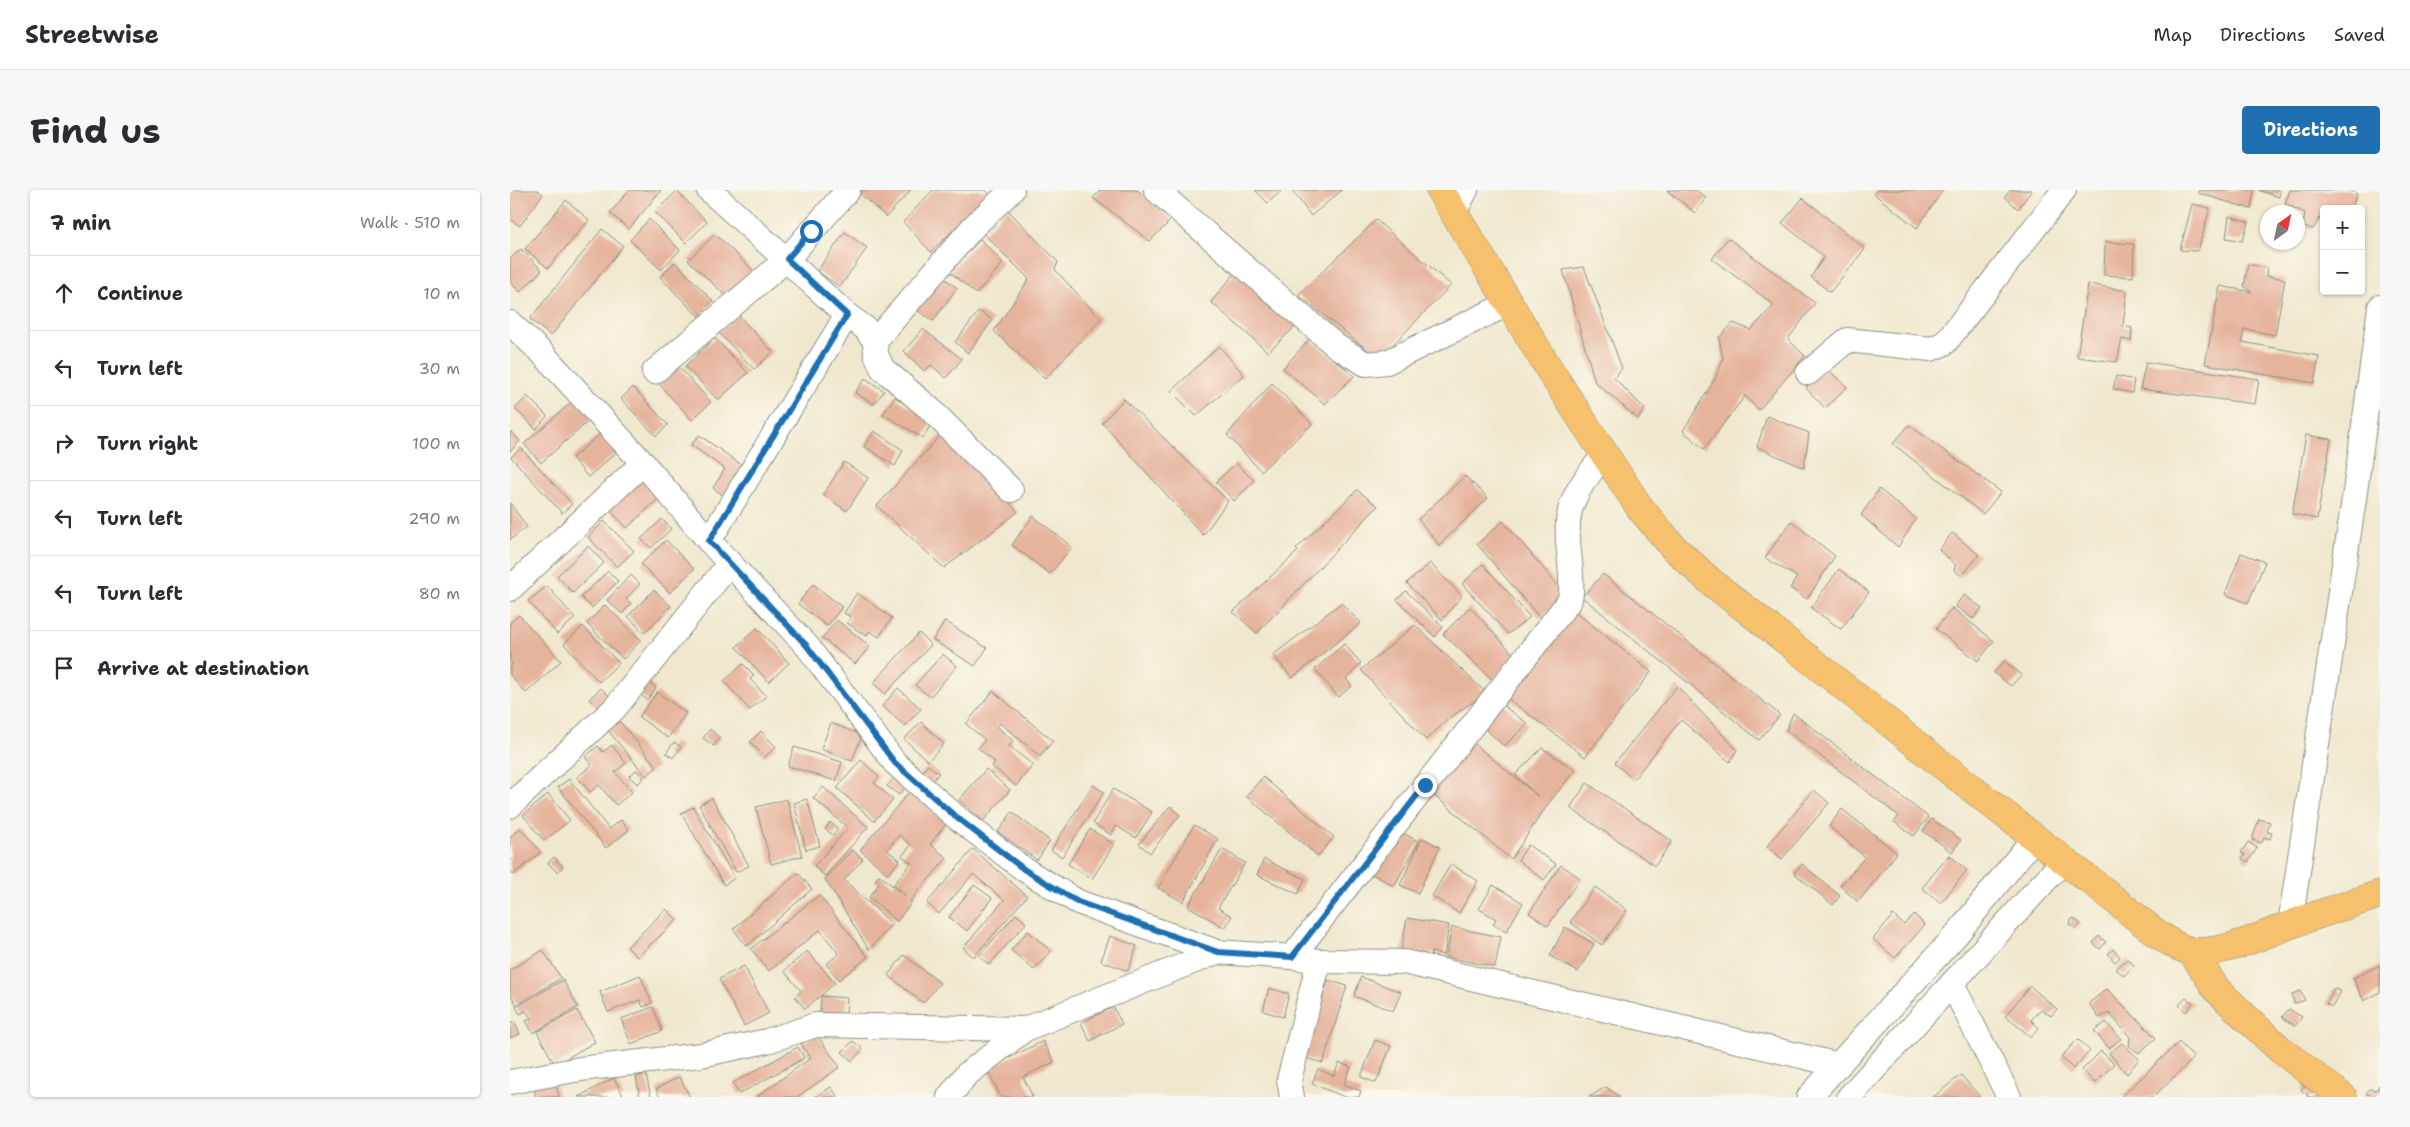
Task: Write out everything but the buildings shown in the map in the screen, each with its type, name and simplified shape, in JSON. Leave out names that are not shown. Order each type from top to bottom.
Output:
[{"type":"main road","points":[[1440,190],[1460,201],[1508,304],[1640,508],[1674,548],[1711,582],[2034,838],[2175,945],[2191,951],[2208,951],[2248,942],[2290,924],[2380,894]]},
{"type":"main road","points":[[2191,951],[2217,990],[2282,1051],[2343,1097]]},
{"type":"street","points":[[709,190],[847,315],[865,328],[874,341],[876,354],[882,368],[930,409],[1012,490]]},
{"type":"street","points":[[654,372],[787,259],[848,190]]},
{"type":"street","points":[[874,341],[973,228],[1012,190]]},
{"type":"street","points":[[1156,190],[1336,346],[1366,364],[1387,362],[1508,304]]},
{"type":"street","points":[[1808,373],[1848,340],[1931,349],[1945,343],[2064,190]]},
{"type":"street","points":[[2290,924],[2353,509],[2380,307]]},
{"type":"street","points":[[709,541],[847,315]]},
{"type":"street","points":[[510,323],[542,353],[643,463],[709,541],[807,646],[895,763],[956,817],[1025,870],[1078,902],[1218,952],[1292,957],[1319,961],[1404,962],[1839,1065]]},
{"type":"street","points":[[1292,957],[1570,600],[1573,583],[1568,516],[1582,483],[1604,455]]},
{"type":"street","points":[[511,587],[643,463]]},
{"type":"street","points":[[510,806],[615,708],[730,563]]},
{"type":"street","points":[[1809,1097],[1957,934],[2034,838]]},
{"type":"street","points":[[1848,1097],[2064,860]]},
{"type":"street","points":[[949,1097],[966,1074],[1025,1029],[1218,952]]},
{"type":"street","points":[[1292,1097],[1289,1080],[1319,961]]},
{"type":"street","points":[[1952,984],[2009,1097]]},
{"type":"street","points":[[510,1082],[580,1069],[701,1055],[767,1041],[816,1025],[1025,1029]]},
{"type":"route","points":[[811,231],[787,259],[847,315],[709,541],[807,646],[895,763],[956,817],[1025,870],[1078,902],[1218,952],[1292,957],[1425,785]]}]
